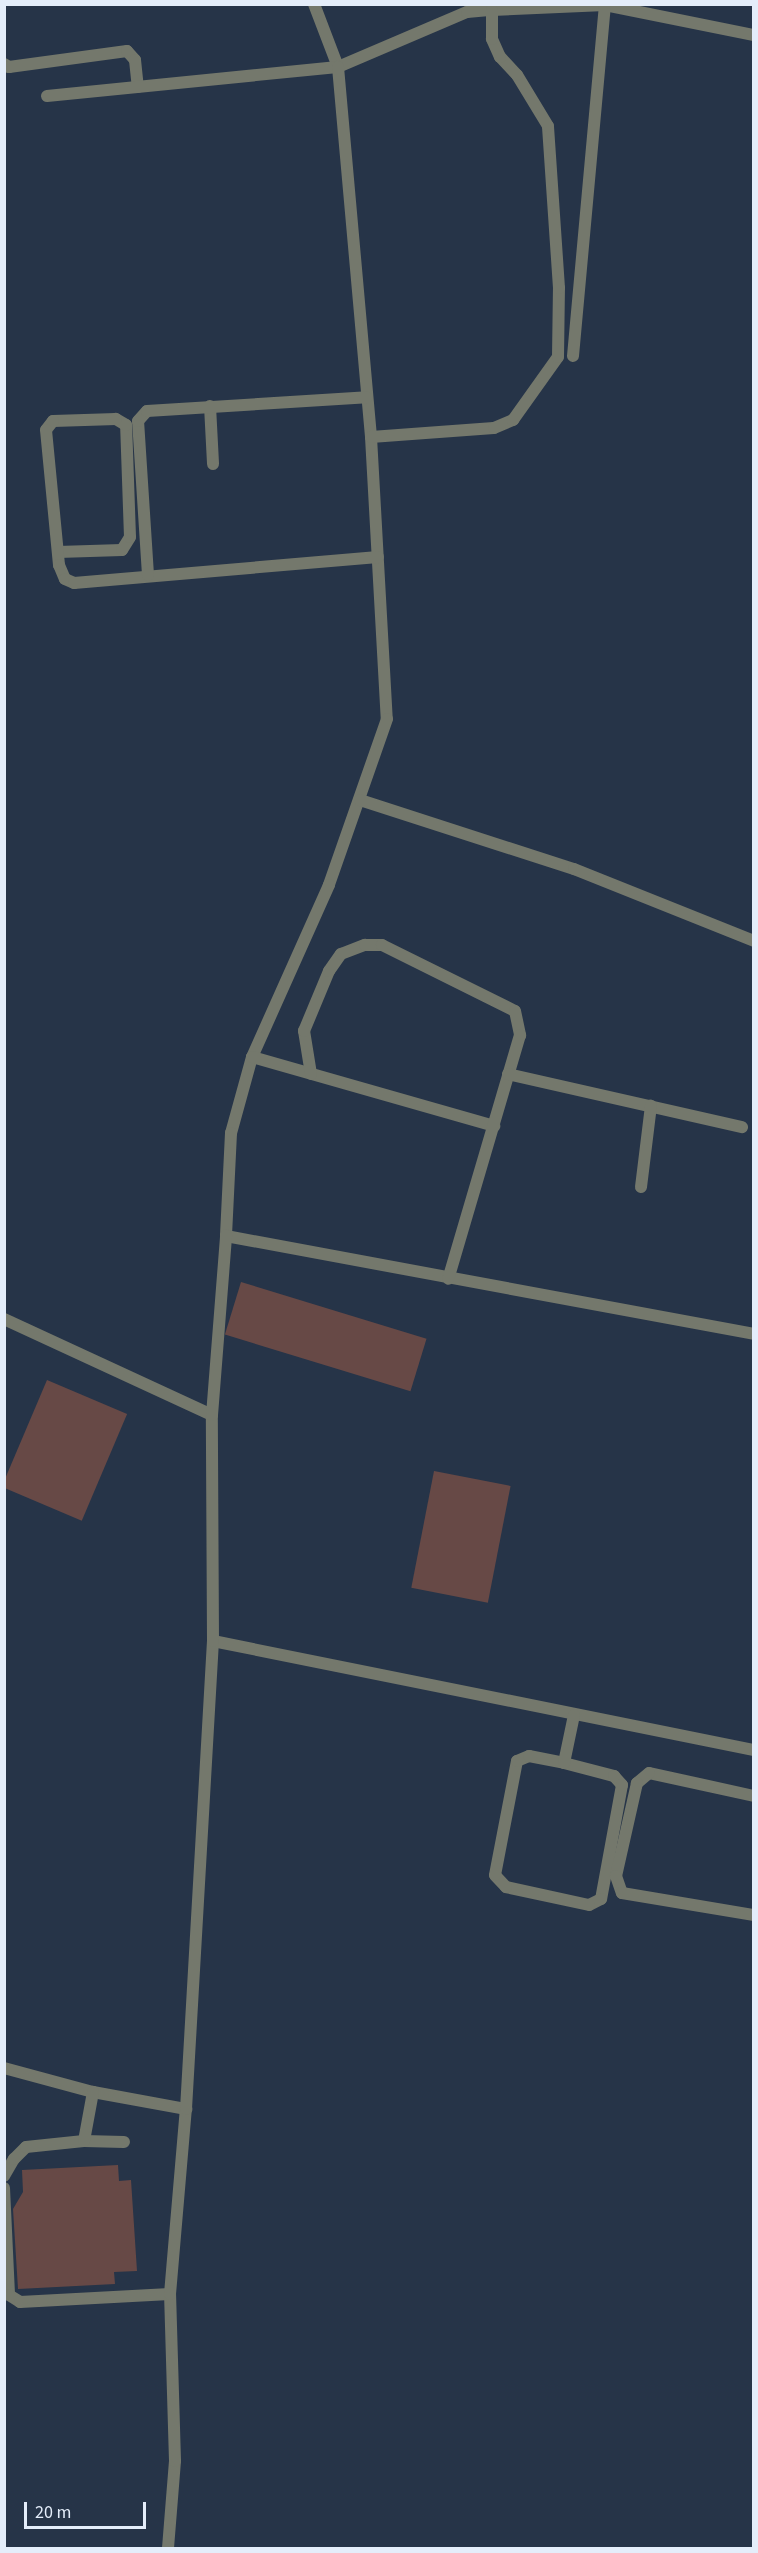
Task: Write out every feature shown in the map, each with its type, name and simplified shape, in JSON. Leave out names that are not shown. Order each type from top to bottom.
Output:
[{"type":"street","points":[[168,2548],[175,2461],[170,2294],[186,2109],[213,1641],[212,1415],[226,1236],[231,1132],[252,1057],[329,885],[387,719],[367,397],[338,67],[314,4]]},
{"type":"street","points":[[573,356],[604,5]]},
{"type":"street","points":[[47,96],[338,67],[467,12],[604,5],[753,35]]},
{"type":"street","points":[[370,437],[494,428],[513,420],[558,357],[559,288],[548,126],[518,75],[500,57],[492,39],[492,10]]},
{"type":"street","points":[[4,64],[9,67],[127,51],[135,60],[138,87]]},
{"type":"street","points":[[148,575],[138,421],[147,411],[367,397]]},
{"type":"street","points":[[210,406],[213,464]]},
{"type":"street","points":[[58,552],[122,550],[130,537],[126,425],[116,419],[53,421],[46,430],[58,552],[64,579],[74,583],[378,557]]},
{"type":"street","points":[[360,800],[574,869],[753,941]]},
{"type":"street","points":[[311,1074],[304,1031],[329,971],[341,954],[366,945],[382,945],[515,1011],[520,1035],[448,1279]]},
{"type":"street","points":[[252,1057],[494,1126]]},
{"type":"street","points":[[508,1074],[742,1127]]},
{"type":"street","points":[[641,1186],[651,1107]]},
{"type":"street","points":[[226,1236],[328,1252],[448,1279],[753,1334]]},
{"type":"street","points":[[4,1319],[212,1415]]},
{"type":"street","points":[[213,1641],[753,1750]]},
{"type":"street","points":[[564,1762],[574,1715]]},
{"type":"street","points":[[529,1756],[564,1762],[614,1776],[622,1785],[601,1899],[589,1905],[506,1887],[495,1875],[517,1761],[529,1756]]},
{"type":"street","points":[[753,1796],[649,1773],[637,1783],[616,1876],[622,1893],[753,1915]]},
{"type":"street","points":[[4,2068],[93,2092],[186,2109]]},
{"type":"street","points":[[84,2141],[93,2092]]},
{"type":"street","points":[[4,2176],[14,2158],[26,2147],[84,2141],[124,2142]]},
{"type":"street","points":[[4,2188],[9,2295],[20,2302],[170,2294]]},
{"type":"building","points":[[241,1282],[427,1339],[410,1391],[225,1335]]},
{"type":"building","points":[[47,1380],[127,1414],[82,1521],[4,1488],[4,1481]]},
{"type":"building","points":[[434,1471],[511,1486],[488,1603],[411,1588]]},
{"type":"building","points":[[118,2165],[119,2181],[131,2180],[137,2271],[114,2272],[115,2284],[18,2289],[13,2209],[23,2192],[22,2170]]}]
